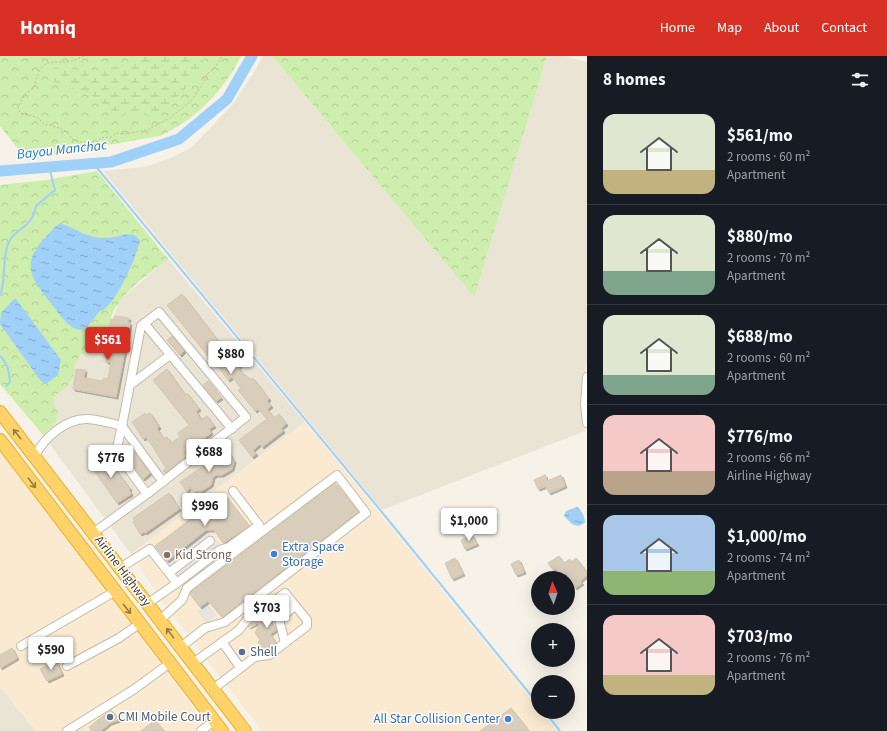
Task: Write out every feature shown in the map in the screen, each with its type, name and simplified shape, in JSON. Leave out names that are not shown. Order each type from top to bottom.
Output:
[{"type":"highway","name":"Airline Highway","points":[[0,412],[245,731]]},
{"type":"highway","points":[[0,432],[18,454],[26,457],[35,456]]},
{"type":"highway","name":"Airline Highway","points":[[0,440],[114,592],[222,731]]},
{"type":"highway","points":[[22,469],[33,466],[74,514],[81,516]]},
{"type":"street","points":[[93,533],[147,494],[163,482],[246,417],[159,312],[141,326],[116,452],[147,494]]},
{"type":"street","points":[[144,323],[232,429]]},
{"type":"street","points":[[130,385],[170,355]]},
{"type":"street","points":[[587,377],[585,404],[587,423]]},
{"type":"street","points":[[35,456],[47,438],[72,422],[87,419],[122,426],[163,482]]},
{"type":"street","points":[[160,620],[182,600],[187,588],[337,475],[366,512],[225,622],[205,628],[181,647]]},
{"type":"street","points":[[147,604],[220,550],[229,547],[259,525],[233,491]]},
{"type":"street","points":[[169,573],[210,541]]},
{"type":"street","points":[[120,568],[150,549],[177,583]]},
{"type":"street","points":[[21,646],[114,592]]},
{"type":"street","points":[[193,663],[239,630],[246,621],[285,593],[307,620],[307,626],[269,655],[255,657],[213,689]]},
{"type":"street","points":[[285,643],[279,619],[295,606]]},
{"type":"street","points":[[67,666],[119,638],[139,624]]},
{"type":"street","points":[[222,642],[240,667]]},
{"type":"street","points":[[67,731],[133,690],[170,663]]},
{"type":"street","points":[[201,731],[214,721]]},
{"type":"path","points":[[84,56],[75,60],[62,62],[54,61],[45,64],[38,75],[34,88],[26,93],[18,107],[20,113],[37,117],[45,124],[51,124],[68,133],[72,139],[84,143],[97,142],[101,138],[111,137],[114,133],[124,134],[147,130],[170,118],[191,101],[204,83],[207,74],[216,66],[222,56]]},
{"type":"shaded area","points":[[263,56],[272,56],[473,296],[547,56],[563,56],[587,62],[587,362],[581,395],[585,431],[382,510],[103,171],[144,167],[171,158],[191,148],[234,103]]},
{"type":"shaded area","points":[[168,259],[305,422],[131,554],[43,435],[56,422],[58,412],[55,407],[54,400],[57,395],[71,382],[76,361],[83,354],[96,353],[121,299]]},
{"type":"shaded area","points":[[305,422],[531,699],[531,719],[547,719],[557,731],[262,731],[163,603],[131,554]]},
{"type":"shaded area","points":[[0,450],[99,580],[210,731],[36,731],[0,687]]},
{"type":"shaded area","points":[[207,529],[222,548],[177,583],[150,549],[154,546],[167,561]]},
{"type":"shaded area","points":[[207,603],[216,615],[206,623],[197,611]]},
{"type":"shaded area","points":[[0,687],[36,731],[0,731]]},
{"type":"green space","points":[[0,56],[241,56],[234,69],[217,93],[197,113],[160,136],[26,159],[0,126]]},
{"type":"green space","points":[[137,56],[205,56],[199,69],[189,84],[170,104],[160,111],[143,116],[131,116],[115,112],[90,94],[57,83],[48,78],[50,72],[54,68],[61,67],[90,70],[112,68]]},
{"type":"green space","points":[[272,56],[547,56],[474,297]]},
{"type":"green space","points":[[97,171],[168,259],[129,291],[117,306],[110,320],[106,345],[101,353],[83,354],[79,357],[75,364],[71,380],[55,397],[55,406],[58,412],[56,422],[43,435],[0,384],[0,185],[46,180]]},
{"type":"water","points":[[60,223],[95,237],[112,238],[130,234],[137,237],[140,241],[124,281],[112,301],[99,312],[87,327],[80,330],[68,324],[58,313],[40,290],[32,275],[31,259],[35,251],[42,241]]},
{"type":"water","points":[[14,299],[16,299],[61,360],[58,375],[46,384],[40,380],[0,324],[1,313]]},
{"type":"water","points":[[577,507],[583,514],[585,523],[578,526],[572,524],[564,516],[566,511]]},
{"type":"building","points":[[182,294],[229,355],[231,354],[240,366],[238,367],[244,376],[246,375],[250,380],[253,378],[269,399],[267,401],[271,406],[267,409],[274,418],[279,414],[286,424],[281,428],[283,431],[262,447],[260,444],[253,450],[256,454],[252,457],[239,440],[267,419],[258,409],[255,411],[238,390],[241,388],[232,377],[228,380],[167,305]]},
{"type":"building","points":[[115,316],[129,318],[128,323],[130,323],[116,397],[73,389],[76,369],[85,370],[84,378],[103,381],[104,378],[108,379],[111,362],[106,362],[107,358],[104,357],[111,319],[115,319]]},
{"type":"building","points":[[172,336],[184,351],[180,355],[167,340]]},
{"type":"building","points":[[167,369],[185,395],[187,393],[199,409],[196,411],[201,420],[207,416],[214,426],[209,429],[211,433],[184,452],[186,456],[165,473],[163,471],[166,468],[153,447],[146,437],[143,439],[132,422],[145,413],[146,415],[150,413],[159,427],[157,429],[164,439],[167,437],[171,443],[180,437],[178,433],[189,425],[153,380]]},
{"type":"building","points":[[208,381],[221,398],[216,401],[203,385]]},
{"type":"building","points":[[228,451],[234,461],[232,469],[222,475],[216,475],[213,477],[211,485],[200,492],[197,491],[194,493],[190,487],[187,492],[180,482],[199,469],[207,467],[210,459],[221,452]]},
{"type":"building","points":[[134,452],[150,473],[143,479],[127,457]]},
{"type":"building","points":[[105,455],[130,489],[131,494],[117,503],[90,465]]},
{"type":"building","points":[[545,475],[547,481],[561,475],[565,486],[549,493],[546,486],[538,489],[534,480]]},
{"type":"building","name":"Extra Space Storage","points":[[335,483],[358,512],[357,513],[222,617],[208,601],[200,607],[190,594],[192,591]]},
{"type":"building","points":[[169,493],[179,509],[145,533],[140,534],[133,522],[135,521],[133,518]]},
{"type":"building","points":[[224,494],[249,526],[223,543],[214,530],[206,530],[167,561],[155,546]]},
{"type":"building","points":[[472,535],[477,544],[465,549],[461,540]]},
{"type":"building","points":[[559,556],[564,563],[570,559],[571,562],[576,558],[587,572],[587,575],[580,581],[582,583],[575,588],[575,571],[558,571],[556,568],[553,570],[548,563]]},
{"type":"building","points":[[455,558],[463,574],[452,579],[445,563]]},
{"type":"building","points":[[519,560],[524,572],[516,575],[511,564]]},
{"type":"building","points":[[281,605],[284,608],[270,620],[276,630],[270,634],[276,643],[264,650],[258,642],[260,640],[255,633],[260,622],[248,627]]},
{"type":"building","points":[[12,648],[17,658],[0,668],[0,655]]},
{"type":"building","points":[[56,661],[62,674],[47,681],[40,669]]},
{"type":"building","name":"All Star Collision Center","points":[[511,708],[529,731],[480,731]]},
{"type":"building","name":"CMI Mobile Court","points":[[111,710],[119,720],[110,723],[100,731],[92,731],[89,727]]},
{"type":"building","points":[[155,720],[164,731],[141,731]]},
{"type":"waterway","name":"Bayou Manchac","points":[[0,171],[111,162],[179,139],[227,99],[252,56]]},
{"type":"waterway","points":[[93,163],[381,511],[531,695]]},
{"type":"waterway","points":[[0,295],[3,282],[5,255],[9,242],[15,233],[31,220],[36,206],[55,190],[49,167]]},
{"type":"waterway","points":[[0,356],[5,362],[9,371],[10,382],[6,386]]},
{"type":"waterway","points":[[551,719],[560,731]]},
{"type":"place","name":"Extra Space Storage","points":[[274,554]]},
{"type":"place","name":"Kid Strong","points":[[167,555]]},
{"type":"place","name":"Shell","points":[[242,652]]},
{"type":"place","name":"CMI Mobile Court","points":[[110,717]]},
{"type":"place","name":"All Star Collision Center","points":[[508,719]]}]
